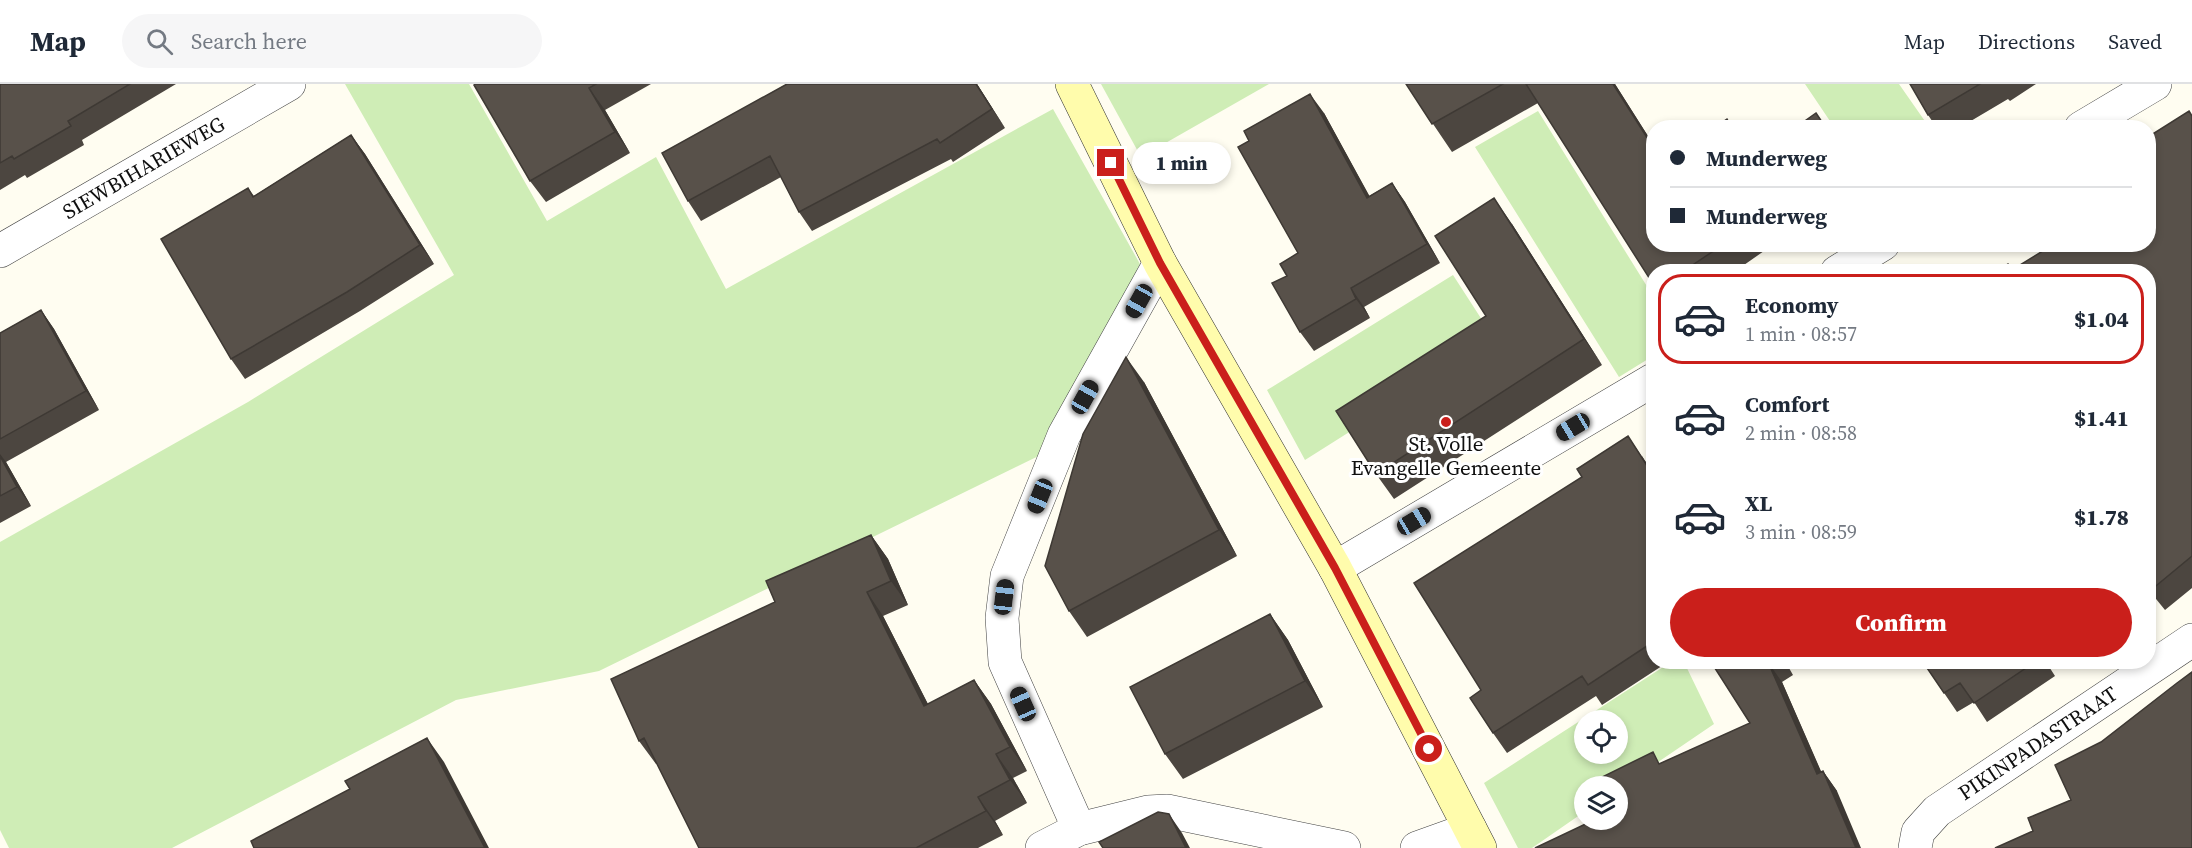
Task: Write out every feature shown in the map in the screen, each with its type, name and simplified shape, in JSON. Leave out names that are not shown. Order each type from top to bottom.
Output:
[{"type":"street","name":"SIEWBIHARIEWEG","points":[[0,251],[289,84]]},
{"type":"street","points":[[1072,84],[1160,263],[1335,568],[1475,838],[1416,848]]},
{"type":"street","points":[[2094,120],[2155,84]]},
{"type":"street","points":[[1850,264],[1870,252]]},
{"type":"street","points":[[1079,829],[1005,662],[1002,618],[1007,576],[1064,435],[1160,263]]},
{"type":"street","points":[[1335,568],[1646,384]]},
{"type":"street","name":"PIKINPADASTRAAT","points":[[2156,664],[2192,640]]},
{"type":"street","name":"PIKINPADASTRAAT","points":[[1917,840],[1937,811],[2149,669]]},
{"type":"street","points":[[1042,848],[1079,829],[1148,812],[1167,811],[1344,848]]},
{"type":"green space","points":[[345,84],[469,84],[547,221],[656,157],[726,289],[1053,109],[1140,264],[1063,444],[599,671],[456,700],[172,848],[9,848],[0,830],[0,542],[248,402],[454,275]]},
{"type":"green space","points":[[1101,84],[1269,84],[1141,157]]},
{"type":"green space","points":[[1805,84],[1899,84],[1924,120],[1829,120]]},
{"type":"green space","points":[[1538,111],[1646,285],[1646,360],[1619,377],[1475,147]]},
{"type":"green space","points":[[1453,275],[1495,340],[1305,460],[1267,390]]},
{"type":"green space","points":[[1660,669],[1687,669],[1714,724],[1628,783],[1628,776],[1574,776],[1574,819],[1532,848],[1518,848],[1484,783],[1574,725],[1574,764],[1628,764],[1628,710],[1597,710]]},
{"type":"building","points":[[0,84],[130,84],[68,121],[71,126],[14,159],[12,156],[0,163]]},
{"type":"building","points":[[475,84],[596,84],[589,88],[615,132],[530,181]]},
{"type":"building","points":[[787,84],[976,84],[992,109],[940,143],[937,139],[799,212],[770,156],[688,201],[662,153]]},
{"type":"building","points":[[1406,84],[1503,84],[1432,124]]},
{"type":"building","points":[[1526,84],[1613,84],[1646,136],[1646,252],[1712,252],[1694,264],[1646,264],[1646,273]]},
{"type":"building","points":[[1910,84],[1980,84],[1928,115]]},
{"type":"building","points":[[1310,94],[1367,198],[1392,183],[1427,244],[1351,288],[1356,299],[1300,332],[1272,283],[1287,276],[1280,264],[1298,253],[1238,147],[1249,141],[1244,131]]},
{"type":"building","points":[[2189,111],[2192,116],[2192,556],[2156,586],[2156,264],[2022,264],[2041,252],[2156,252],[2156,132]]},
{"type":"building","points":[[1816,113],[1821,120],[1806,120]]},
{"type":"building","points":[[351,135],[420,245],[347,292],[231,359],[161,239],[248,188],[253,197]]},
{"type":"building","points":[[1494,198],[1584,339],[1376,474],[1336,411],[1486,316],[1435,236]]},
{"type":"building","points":[[41,310],[86,391],[0,439],[0,333]]},
{"type":"building","points":[[1126,357],[1219,530],[1069,611],[1045,566],[1083,434]]},
{"type":"building","points":[[1628,436],[1646,464],[1646,647],[1588,685],[1582,676],[1493,733],[1470,698],[1481,690],[1414,583],[1582,477],[1577,469]]},
{"type":"building","points":[[0,456],[17,487],[0,496]]},
{"type":"building","points":[[871,535],[891,581],[867,592],[924,706],[974,680],[1010,747],[996,754],[1010,780],[978,797],[986,811],[916,848],[699,848],[644,738],[639,741],[611,679],[775,602],[766,581]]},
{"type":"building","points":[[1270,614],[1305,681],[1165,754],[1130,687]]},
{"type":"building","points":[[1715,669],[1771,669],[1817,774],[1823,771],[1856,848],[1535,848],[1574,829],[1628,830],[1628,776],[1604,776],[1653,752],[1659,764],[1750,723]]},
{"type":"building","points":[[1928,669],[2025,669],[1974,703],[1960,683],[1944,693]]},
{"type":"building","points":[[2192,672],[2192,848],[1995,848],[2033,831],[2028,818],[2071,800],[2055,765],[2101,742]]},
{"type":"building","points":[[427,738],[485,848],[254,848],[251,841],[350,789],[345,781]]},
{"type":"building","points":[[1158,812],[1169,814],[1186,848],[1103,848],[1099,842]]},
{"type":"place","name":"St. Volle Evangelle Gemeente","points":[[1446,422]]},
{"type":"route","points":[[1111,163],[1160,263],[1335,568],[1429,749]]}]
